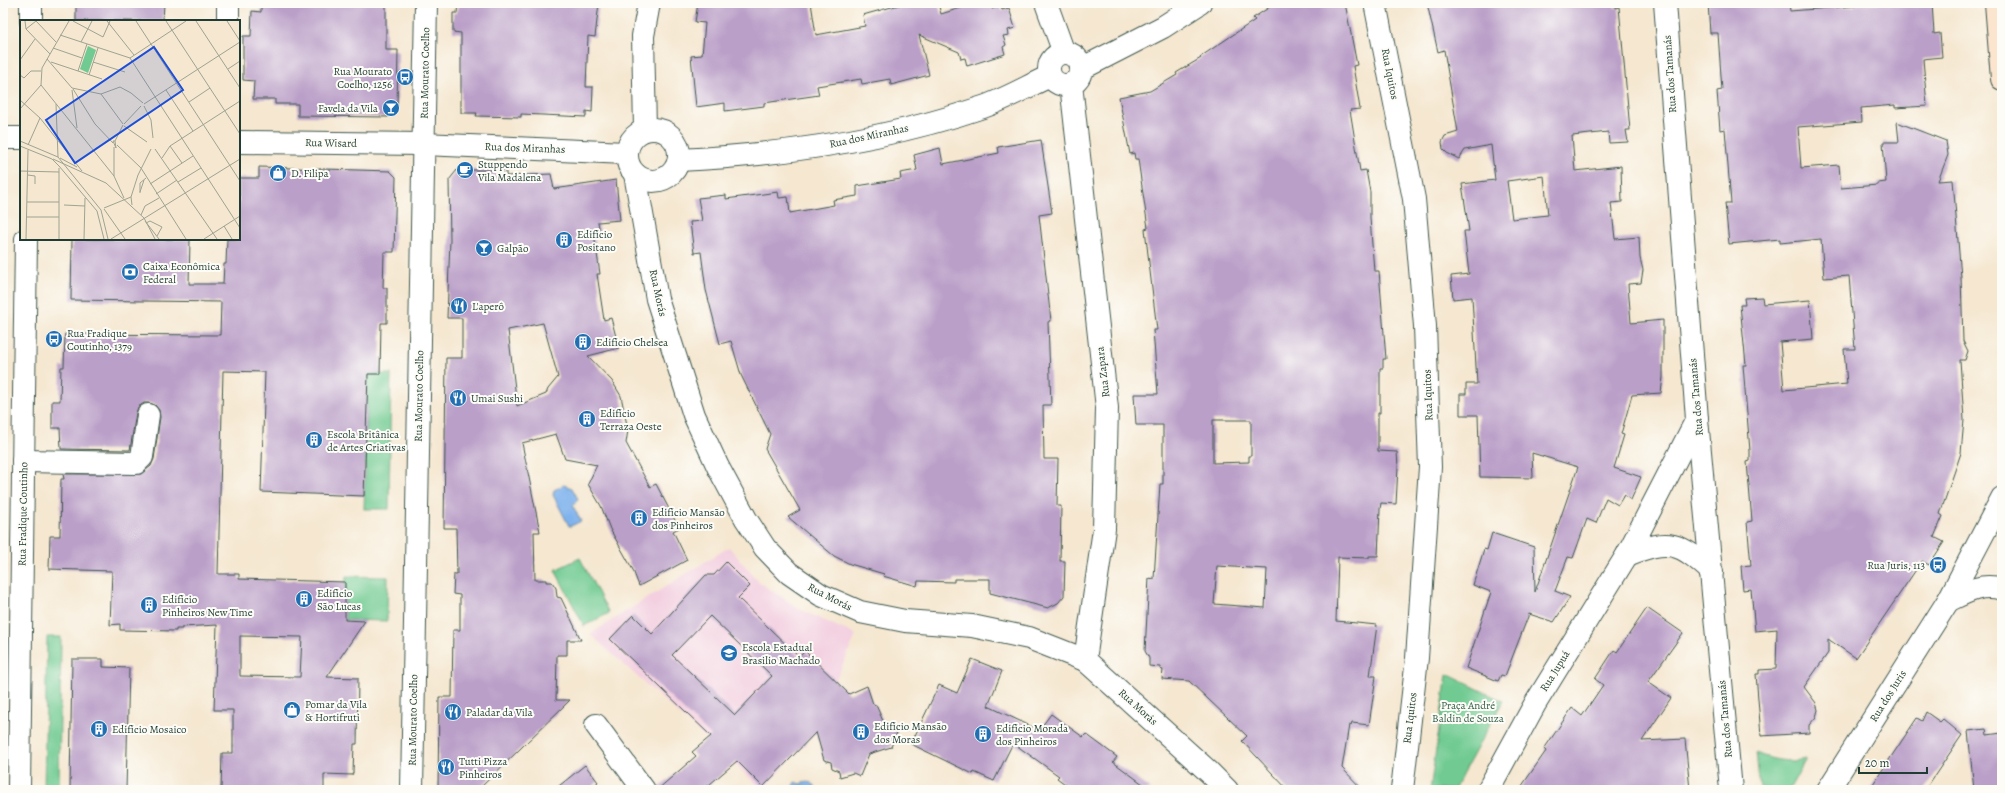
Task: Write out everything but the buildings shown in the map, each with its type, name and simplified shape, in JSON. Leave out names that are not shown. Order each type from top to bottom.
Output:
[{"type":"main road","points":[[1996,3],[2002,79]]},
{"type":"street","points":[[31,3],[31,20]]},
{"type":"street","points":[[228,3],[228,20]]},
{"type":"street","name":"Rua Mourato Coelho","points":[[412,790],[426,3]]},
{"type":"street","points":[[645,129],[643,36],[649,3]]},
{"type":"street","points":[[1046,3],[1064,53]]},
{"type":"street","points":[[1076,77],[1080,65],[1074,56],[1064,53],[1050,60],[1048,66],[1050,76],[1056,84],[1066,86],[1076,77],[1163,27],[1200,3]]},
{"type":"street","name":"Rua Iquitos","points":[[1375,3],[1414,199],[1425,326],[1430,467],[1418,658],[1402,790]]},
{"type":"street","name":"Rua dos Tamanás","points":[[1665,3],[1697,419],[1731,790]]},
{"type":"street","name":"Rua dos Miranhas","points":[[679,160],[811,148],[895,132],[984,106],[1050,76]]},
{"type":"street","name":"Rua Zapara","points":[[1076,77],[1108,408],[1104,529],[1085,660]]},
{"type":"street","points":[[645,129],[661,129],[674,138],[680,152],[679,160],[674,171],[663,179],[649,181],[635,174],[630,168],[626,153],[632,138],[645,129]]},
{"type":"street","points":[[3,138],[20,138]]},
{"type":"street","name":"Rua Wisard","points":[[240,142],[423,144]]},
{"type":"street","name":"Rua dos Miranhas","points":[[423,144],[626,153]]},
{"type":"street","name":"Rua Morás","points":[[635,174],[657,299],[694,415],[718,467],[746,519],[765,548],[789,573],[821,595],[860,612],[906,621],[972,626],[1029,638],[1085,660],[1227,790]]},
{"type":"street","name":"Rua Fradique Coutinho","points":[[19,790],[26,240]]},
{"type":"street","points":[[23,461],[136,462],[142,458],[148,415]]},
{"type":"street","name":"Rua Jupuá","points":[[1488,790],[1535,704],[1627,555],[1697,419]]},
{"type":"street","name":"Rua dos Juris","points":[[1828,790],[1948,601],[2002,498]]},
{"type":"street","points":[[1627,555],[1648,546],[1670,544],[1690,552],[1712,572]]},
{"type":"street","points":[[1948,601],[1976,588],[1984,586],[2002,589]]},
{"type":"street","points":[[596,725],[644,790]]},
{"type":"shaded area","name":"Escola Estadual Brasilio Machado","points":[[729,547],[758,581],[799,609],[856,635],[810,738],[763,790],[590,634]]},
{"type":"green space","points":[[368,374],[391,374],[389,509],[364,509]]},
{"type":"green space","points":[[580,558],[609,613],[584,626],[555,570]]},
{"type":"green space","points":[[346,576],[388,577],[387,621],[345,620]]},
{"type":"green space","points":[[47,637],[61,637],[59,790],[44,790]]},
{"type":"green space","name":"Praça André Baldin de Souza","points":[[1447,674],[1503,701],[1454,790],[1430,790]]},
{"type":"green space","points":[[1756,753],[1781,760],[1794,761],[1806,759],[1789,790],[1760,790]]},
{"type":"water","points":[[564,485],[572,488],[578,499],[573,506],[581,521],[571,526],[569,526],[553,495],[554,490]]},
{"type":"water","points":[[795,782],[800,784],[810,782],[814,785],[816,790],[791,790]]},
{"type":"place","name":"Rua Mourato Coelho, 1256","points":[[405,77]]},
{"type":"place","name":"Favela da Vila","points":[[391,108]]},
{"type":"place","name":"Stuppendo Vila Madalena","points":[[465,170]]},
{"type":"place","name":"D. Filipa","points":[[278,173]]},
{"type":"place","name":"Edifício Positano","points":[[564,240]]},
{"type":"place","name":"Galpão","points":[[484,248]]},
{"type":"place","name":"Caixa Econômica Federal","points":[[130,272]]},
{"type":"place","name":"L'aperô","points":[[459,306]]},
{"type":"place","name":"Rua Fradique Coutinho, 1379","points":[[54,339]]},
{"type":"place","name":"Edifício Chelsea","points":[[583,342]]},
{"type":"place","name":"Umai Sushi","points":[[458,398]]},
{"type":"place","name":"Edifício Terraza Oeste","points":[[587,419]]},
{"type":"place","name":"Escola Britânica de Artes Criativas","points":[[314,440]]},
{"type":"place","name":"Edifício Mansão dos Pinheiros","points":[[639,518]]},
{"type":"place","name":"Rua Juris, 113","points":[[1938,565]]},
{"type":"place","name":"Edifício São Lucas","points":[[304,599]]},
{"type":"place","name":"Edifício Pinheiros New Time","points":[[149,605]]},
{"type":"place","name":"Escola Estadual Brasilio Machado","points":[[729,653]]},
{"type":"place","name":"Pomar da Vila & Hortifruti","points":[[292,710]]},
{"type":"place","name":"Paladar da Vila","points":[[453,712]]},
{"type":"place","name":"Edifício Mosaico","points":[[99,729]]},
{"type":"place","name":"Edifício Mansão dos Moras","points":[[861,732]]},
{"type":"place","name":"Edifício Morada dos Pinheiros","points":[[983,734]]},
{"type":"place","name":"Tutti Pizza Pinheiros","points":[[446,767]]}]
